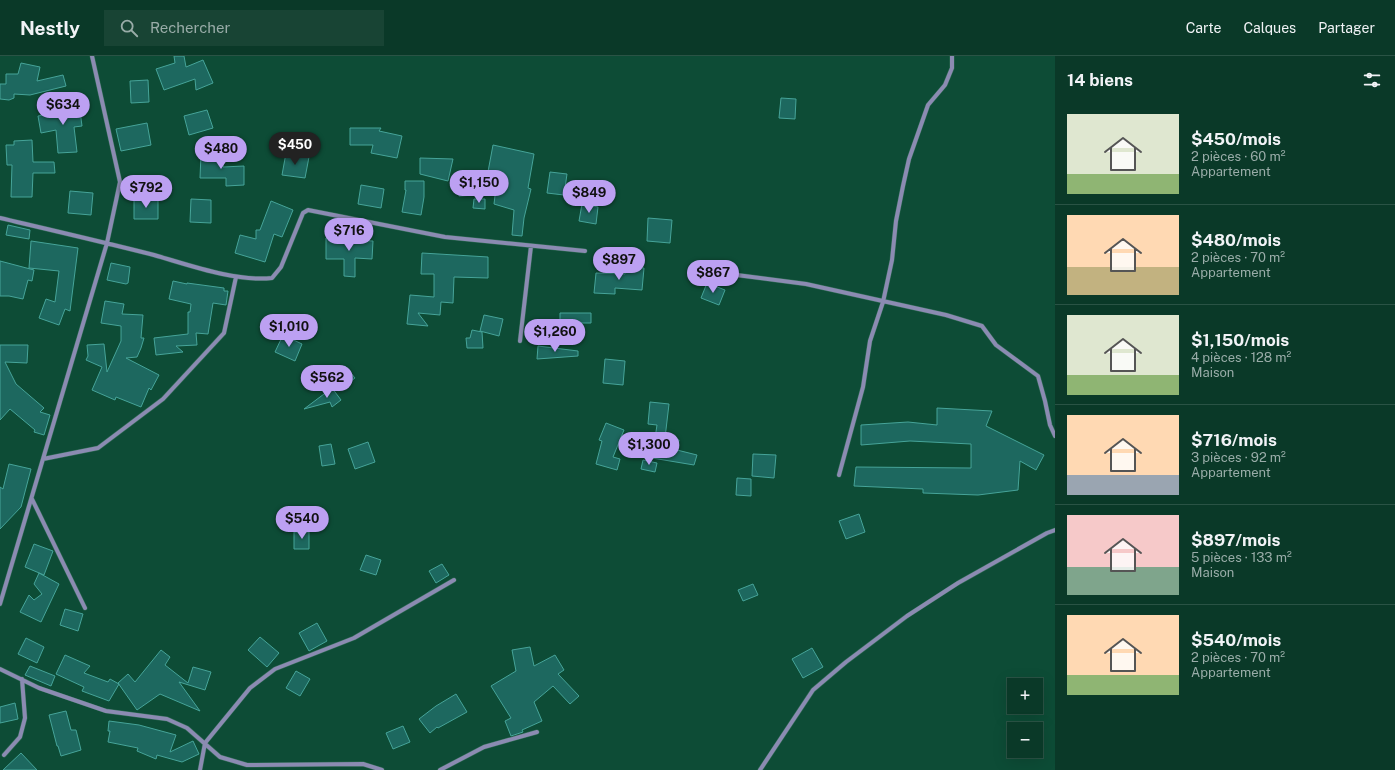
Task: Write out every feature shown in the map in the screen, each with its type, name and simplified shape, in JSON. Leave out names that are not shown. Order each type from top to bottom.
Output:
[{"type":"street","points":[[0,604],[107,243],[120,182],[92,56]]},
{"type":"street","points":[[839,475],[863,387],[870,342],[883,302],[892,260],[896,221],[901,193],[909,159],[928,105],[946,85],[952,68],[952,56]]},
{"type":"street","points":[[0,218],[107,243],[236,277],[260,279],[272,278],[281,267],[303,213],[308,210],[445,237],[586,251]]},
{"type":"street","points":[[520,341],[532,246]]},
{"type":"street","points":[[713,272],[806,284],[852,293],[883,302],[946,315],[982,326],[996,345],[1038,376],[1050,425],[1055,436]]},
{"type":"street","points":[[43,459],[98,448],[162,399],[224,333],[236,277]]},
{"type":"street","points":[[31,499],[85,608]]},
{"type":"street","points":[[760,770],[813,690],[846,662],[907,616],[958,583],[1047,533],[1055,530]]},
{"type":"street","points":[[200,770],[204,744],[250,688],[276,669],[354,638],[454,580]]},
{"type":"street","points":[[0,669],[39,688],[106,711],[167,719],[187,728],[220,757],[247,765],[362,764],[382,770]]},
{"type":"street","points":[[4,754],[20,737],[26,718],[22,680]]},
{"type":"street","points":[[440,770],[484,747],[538,732]]},
{"type":"building","points":[[174,56],[184,56],[186,67],[203,60],[213,83],[196,90],[195,79],[164,90],[156,69],[175,63]]},
{"type":"building","points":[[21,63],[40,67],[37,81],[63,75],[66,86],[30,95],[14,94],[14,98],[9,100],[0,99],[0,84],[6,84],[6,74],[18,74]]},
{"type":"building","points":[[148,80],[149,102],[131,103],[130,81]]},
{"type":"building","points":[[781,98],[796,99],[795,119],[779,118]]},
{"type":"building","points":[[79,103],[82,126],[74,127],[77,152],[58,153],[56,130],[41,133],[38,116],[59,112],[58,106]]},
{"type":"building","points":[[207,110],[213,128],[189,135],[184,116]]},
{"type":"building","points":[[147,123],[151,145],[121,151],[116,129]]},
{"type":"building","points":[[350,128],[381,128],[379,131],[402,136],[397,158],[371,153],[373,145],[350,145]]},
{"type":"building","points":[[32,140],[33,162],[54,162],[55,173],[33,173],[32,197],[11,197],[12,165],[7,165],[6,145],[14,145],[14,141]]},
{"type":"building","points":[[493,145],[534,154],[528,188],[531,189],[524,218],[522,236],[512,235],[514,210],[494,204],[497,179],[487,177]]},
{"type":"building","points":[[286,153],[309,157],[305,178],[282,175]]},
{"type":"building","points":[[201,154],[223,155],[223,167],[244,166],[244,185],[226,186],[226,178],[200,178]]},
{"type":"building","points":[[420,158],[453,159],[448,181],[420,174]]},
{"type":"building","points":[[550,172],[567,174],[564,195],[547,193]]},
{"type":"building","points":[[405,181],[424,181],[424,197],[421,215],[402,212],[406,190]]},
{"type":"building","points":[[459,182],[475,182],[476,195],[459,196]]},
{"type":"building","points":[[361,185],[384,189],[381,208],[358,204]]},
{"type":"building","points":[[70,191],[93,193],[91,215],[68,213]]},
{"type":"building","points":[[134,199],[158,199],[158,219],[134,219]]},
{"type":"building","points":[[191,199],[211,200],[211,223],[190,222]]},
{"type":"building","points":[[474,199],[485,199],[485,209],[473,208]]},
{"type":"building","points":[[271,201],[293,210],[282,237],[274,234],[265,262],[235,253],[240,235],[256,239],[256,230],[260,230]]},
{"type":"building","points":[[582,204],[598,207],[596,224],[579,221]]},
{"type":"building","points":[[648,218],[672,220],[670,243],[647,241]]},
{"type":"building","points":[[8,225],[30,230],[29,239],[6,235]]},
{"type":"building","points":[[326,238],[350,238],[350,240],[373,241],[372,259],[355,258],[355,277],[344,276],[344,259],[326,259]]},
{"type":"building","points":[[31,241],[78,248],[70,311],[65,309],[59,325],[39,318],[46,299],[55,302],[59,271],[29,268]]},
{"type":"building","points":[[422,253],[488,257],[488,278],[454,277],[453,303],[441,302],[440,315],[418,313],[428,326],[407,324],[410,295],[434,297],[434,274],[421,274]]},
{"type":"building","points":[[0,261],[34,270],[32,281],[28,280],[23,299],[0,296]]},
{"type":"building","points":[[111,263],[130,267],[128,283],[126,284],[107,280]]},
{"type":"building","points":[[625,267],[644,268],[642,290],[615,288],[615,294],[594,293],[596,273],[625,274]]},
{"type":"building","points":[[173,281],[224,288],[224,291],[228,291],[226,305],[213,303],[208,334],[196,333],[197,345],[176,346],[183,352],[156,355],[154,338],[188,334],[188,312],[190,312],[191,304],[169,299]]},
{"type":"building","points":[[707,283],[725,290],[719,305],[701,298]]},
{"type":"building","points":[[105,301],[124,304],[122,314],[143,315],[141,338],[144,338],[141,348],[137,357],[126,358],[159,375],[151,390],[149,388],[141,407],[116,397],[115,400],[92,390],[102,367],[86,360],[88,356],[87,345],[104,344],[107,372],[121,341],[121,326],[101,323]]},
{"type":"building","points":[[560,313],[591,313],[591,323],[581,323],[580,333],[560,333]]},
{"type":"building","points":[[484,315],[503,319],[499,336],[480,331]]},
{"type":"building","points":[[472,330],[482,332],[483,348],[467,348],[466,338],[470,338]]},
{"type":"building","points":[[283,335],[302,344],[295,361],[275,352]]},
{"type":"building","points":[[0,345],[28,345],[27,363],[5,362],[16,384],[44,408],[40,412],[50,415],[44,435],[34,432],[35,430],[10,409],[0,420]]},
{"type":"building","points":[[538,346],[578,351],[578,356],[537,359]]},
{"type":"building","points":[[605,359],[625,361],[623,385],[603,383]]},
{"type":"building","points":[[345,366],[355,378],[338,391],[328,378]]},
{"type":"building","points":[[332,388],[341,400],[332,407],[330,402],[304,409]]},
{"type":"building","points":[[650,402],[669,404],[665,438],[679,440],[677,450],[697,455],[694,465],[652,458],[657,425],[648,424]]},
{"type":"building","points":[[937,408],[992,411],[986,426],[1044,455],[1036,470],[1020,461],[1018,490],[978,495],[923,493],[923,489],[854,486],[856,467],[971,468],[971,444],[910,441],[861,445],[861,425],[908,422],[937,425]]},
{"type":"building","points":[[606,423],[624,430],[613,457],[620,459],[617,470],[596,464],[602,441],[599,440]]},
{"type":"building","points":[[368,442],[375,462],[355,469],[348,449]]},
{"type":"building","points":[[331,444],[335,464],[322,466],[319,446]]},
{"type":"building","points":[[753,454],[776,455],[774,478],[752,476]]},
{"type":"building","points":[[643,460],[657,463],[655,472],[641,469]]},
{"type":"building","points":[[9,464],[31,469],[21,507],[0,529],[0,487],[3,489]]},
{"type":"building","points":[[737,478],[751,479],[751,496],[736,495]]},
{"type":"building","points":[[859,514],[865,532],[846,539],[839,521]]},
{"type":"building","points":[[294,532],[309,532],[309,549],[294,549]]},
{"type":"building","points":[[34,544],[53,551],[44,575],[25,567]]},
{"type":"building","points":[[366,555],[381,560],[376,575],[360,570]]},
{"type":"building","points":[[442,564],[449,575],[436,583],[429,571]]},
{"type":"building","points":[[39,573],[59,584],[41,622],[20,612],[29,595],[34,600],[42,594],[34,584]]},
{"type":"building","points":[[753,584],[758,595],[743,601],[738,590]]},
{"type":"building","points":[[65,609],[83,614],[78,631],[60,625]]},
{"type":"building","points":[[317,623],[327,641],[309,651],[299,633]]},
{"type":"building","points":[[260,637],[279,653],[267,667],[248,650]]},
{"type":"building","points":[[26,638],[44,647],[37,663],[18,654]]},
{"type":"building","points":[[530,647],[534,666],[555,655],[564,670],[558,674],[579,696],[570,704],[553,686],[534,702],[542,721],[522,730],[523,732],[511,736],[505,721],[511,718],[491,686],[516,671],[512,650]]},
{"type":"building","points":[[812,648],[823,667],[803,678],[792,659]]},
{"type":"building","points":[[161,650],[170,657],[165,665],[188,683],[193,667],[211,672],[205,690],[179,682],[200,711],[160,694],[137,710],[118,683],[128,674],[135,682]]},
{"type":"building","points":[[65,655],[90,666],[84,673],[108,682],[110,679],[119,684],[109,701],[82,691],[84,687],[56,674]]},
{"type":"building","points":[[30,666],[55,676],[51,686],[25,675]]},
{"type":"building","points":[[296,671],[310,679],[300,696],[286,688]]},
{"type":"building","points":[[456,694],[467,712],[438,728],[437,727],[430,733],[419,719],[436,706]]},
{"type":"building","points":[[15,703],[18,719],[0,723],[0,707]]},
{"type":"building","points":[[66,711],[71,730],[76,730],[81,750],[61,756],[49,715]]},
{"type":"building","points":[[109,721],[139,725],[176,735],[170,752],[193,741],[199,754],[182,762],[157,755],[156,759],[137,751],[138,748],[108,742],[110,731],[108,731]]},
{"type":"building","points":[[403,726],[410,742],[393,749],[386,733]]},
{"type":"building","points":[[21,753],[37,770],[3,770]]}]
